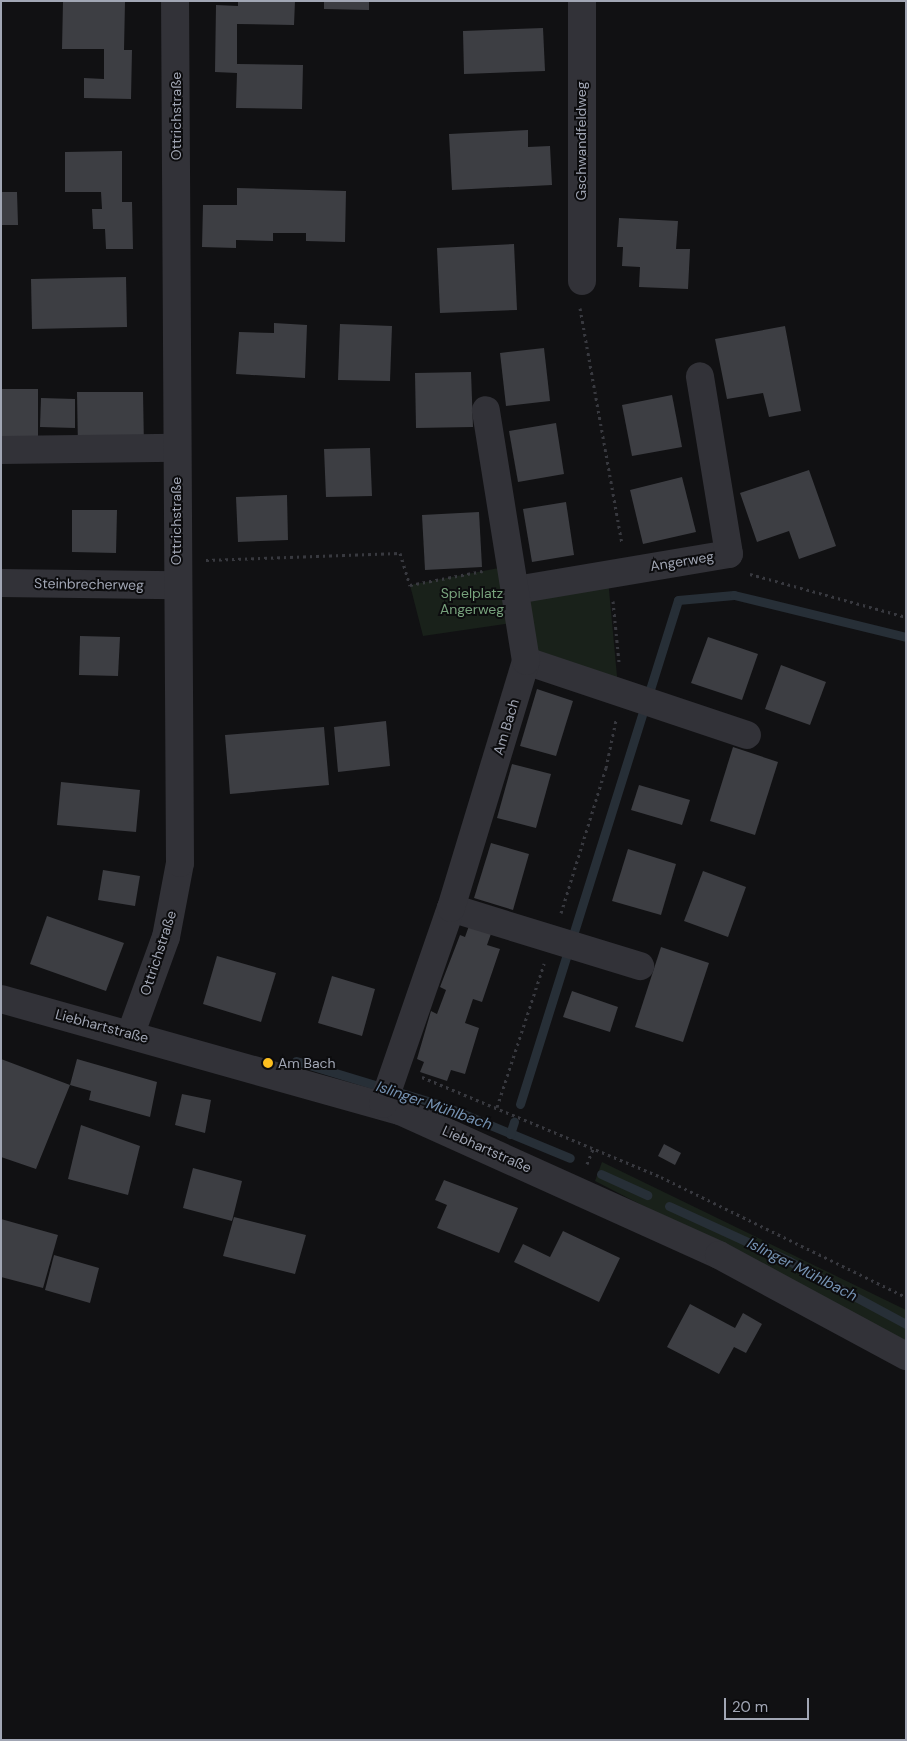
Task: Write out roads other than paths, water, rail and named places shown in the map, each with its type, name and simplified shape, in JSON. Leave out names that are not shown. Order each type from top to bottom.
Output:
[{"type":"street","name":"Ottrichstraße","points":[[131,1033],[166,937],[180,863],[176,572],[175,1]]},
{"type":"street","name":"Gschwandfeldweg","points":[[582,1],[582,281]]},
{"type":"street","name":"Angerweg","points":[[514,580],[619,573],[729,554],[700,376]]},
{"type":"street","name":"Am Bach","points":[[389,1086],[451,908],[526,661],[486,410]]},
{"type":"street","points":[[1,450],[176,448]]},
{"type":"street","name":"Steinbrecherweg","points":[[1,583],[176,572]]},
{"type":"street","points":[[526,661],[747,735]]},
{"type":"street","points":[[451,908],[640,966]]},
{"type":"street","name":"Liebhartstraße","points":[[1,999],[131,1033],[389,1086],[719,1254],[906,1356]]},
{"type":"waterway","points":[[520,1104],[678,600],[734,595],[906,637]]},
{"type":"waterway","name":"Islinger Mühlbach","points":[[296,1061],[444,1106],[570,1158]]},
{"type":"waterway","points":[[510,1134],[514,1122]]},
{"type":"waterway","name":"Islinger Mühlbach","points":[[601,1174],[647,1195]]},
{"type":"waterway","name":"Islinger Mühlbach","points":[[669,1206],[789,1261],[906,1324]]},
{"type":"place","name":"Am Bach","points":[[268,1063]]},
{"type":"park label","name":"Spielplatz Angerweg","points":[[472,602]]}]
